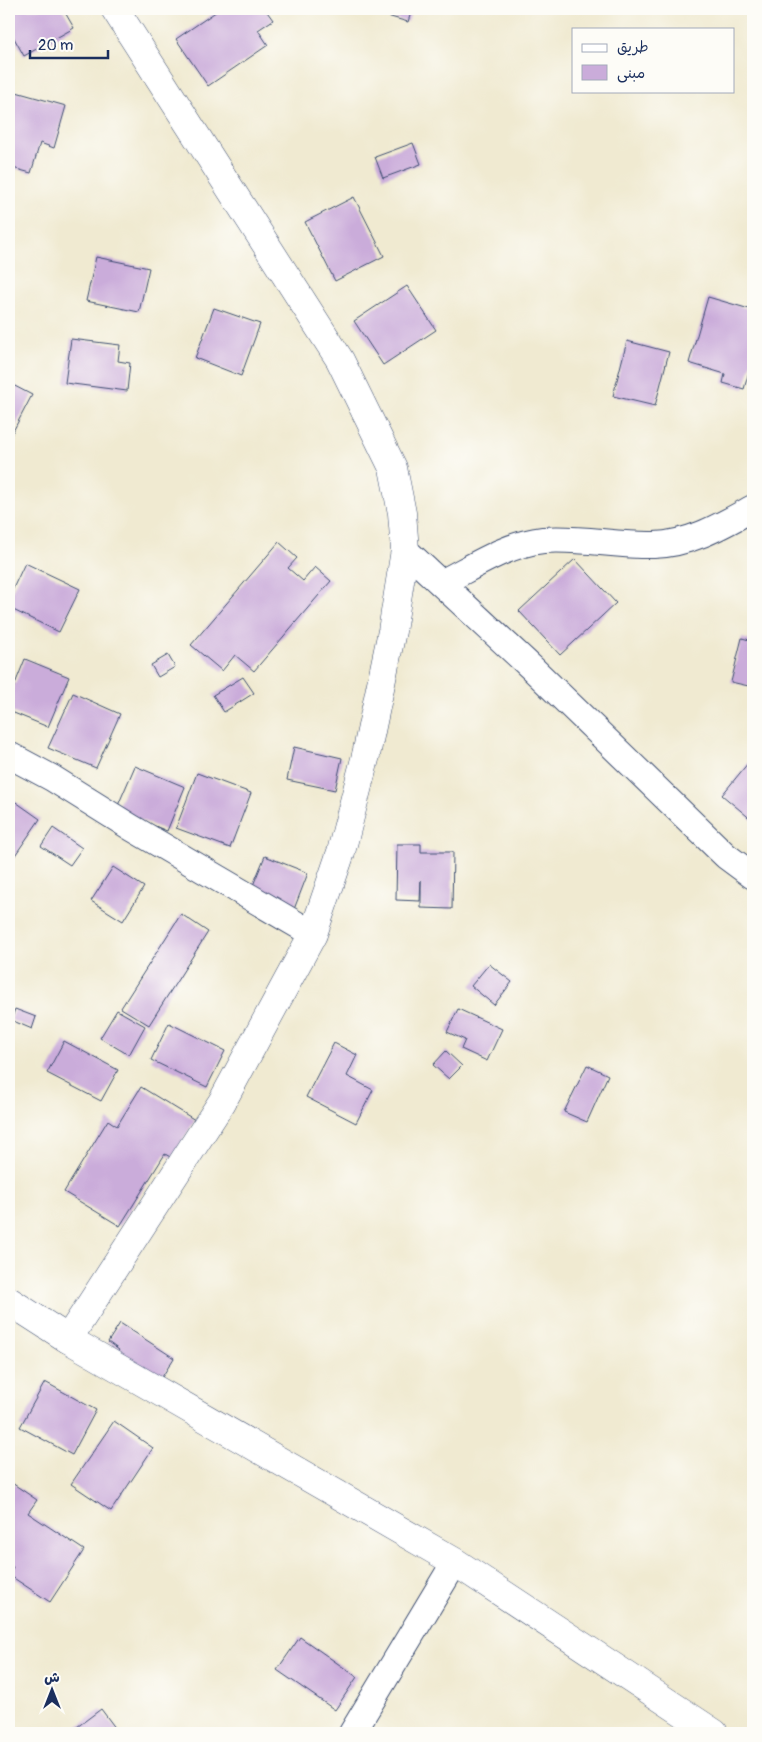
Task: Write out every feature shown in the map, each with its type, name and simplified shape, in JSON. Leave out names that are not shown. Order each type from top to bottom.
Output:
[{"type":"street","points":[[68,1339],[222,1102],[313,934],[341,852],[366,755],[390,639],[404,550],[402,513],[393,468],[340,360],[115,9]]},
{"type":"street","points":[[441,583],[509,549],[543,540],[654,545],[685,540],[717,528],[753,508]]},
{"type":"street","points":[[404,550],[441,583],[726,856],[753,876]]},
{"type":"street","points":[[9,755],[52,778],[132,828],[313,934]]},
{"type":"street","points":[[9,1301],[68,1339],[455,1562],[714,1733]]},
{"type":"street","points":[[352,1733],[455,1562]]},
{"type":"building","points":[[9,9],[63,9],[74,28],[24,56],[9,29]]},
{"type":"building","points":[[220,9],[265,9],[273,20],[258,30],[268,45],[208,86],[176,39]]},
{"type":"building","points":[[363,9],[412,9],[408,22]]},
{"type":"building","points":[[9,90],[66,106],[54,148],[40,143],[31,173],[9,167]]},
{"type":"building","points":[[413,143],[421,164],[383,178],[375,157]]},
{"type":"building","points":[[354,197],[384,256],[335,281],[305,222]]},
{"type":"building","points":[[96,257],[149,268],[139,312],[86,301]]},
{"type":"building","points":[[407,286],[436,330],[383,365],[354,321]]},
{"type":"building","points":[[708,297],[753,310],[753,358],[744,389],[723,383],[725,374],[689,363]]},
{"type":"building","points":[[214,308],[260,324],[241,376],[195,358]]},
{"type":"building","points":[[71,339],[120,345],[118,361],[130,363],[127,391],[65,383]]},
{"type":"building","points":[[627,341],[669,352],[655,406],[613,396]]},
{"type":"building","points":[[9,383],[32,395],[9,439]]},
{"type":"building","points":[[279,542],[297,558],[288,568],[303,581],[315,567],[331,581],[254,671],[235,655],[222,671],[191,645]]},
{"type":"building","points":[[575,559],[616,603],[560,655],[519,611]]},
{"type":"building","points":[[25,563],[80,589],[59,632],[9,608],[9,597]]},
{"type":"building","points":[[742,638],[753,641],[753,687],[731,682]]},
{"type":"building","points":[[168,655],[175,667],[158,677],[151,665]]},
{"type":"building","points":[[25,659],[69,677],[48,727],[9,711],[9,699]]},
{"type":"building","points":[[243,677],[254,693],[224,712],[213,695]]},
{"type":"building","points":[[73,693],[120,714],[96,768],[48,748]]},
{"type":"building","points":[[294,747],[342,758],[335,790],[287,780]]},
{"type":"building","points":[[753,757],[753,821],[722,795]]},
{"type":"building","points":[[135,766],[185,787],[167,831],[116,810]]},
{"type":"building","points":[[197,773],[251,793],[230,848],[176,828]]},
{"type":"building","points":[[13,800],[40,819],[9,864],[9,807]]},
{"type":"building","points":[[53,828],[82,848],[70,865],[41,846]]},
{"type":"building","points":[[397,844],[421,844],[421,852],[453,852],[452,909],[421,908],[421,880],[420,901],[396,900]]},
{"type":"building","points":[[265,856],[308,873],[291,917],[247,900]]},
{"type":"building","points":[[113,867],[144,887],[123,921],[91,901]]},
{"type":"building","points":[[181,914],[208,932],[149,1025],[121,1008]]},
{"type":"building","points":[[489,964],[512,982],[494,1005],[471,986]]},
{"type":"building","points":[[15,1009],[36,1017],[32,1029],[11,1020]]},
{"type":"building","points":[[458,1009],[502,1029],[487,1061],[461,1049],[465,1040],[447,1032]]},
{"type":"building","points":[[117,1010],[145,1026],[129,1055],[100,1038]]},
{"type":"building","points":[[169,1023],[225,1051],[207,1087],[151,1060]]},
{"type":"building","points":[[64,1041],[118,1070],[101,1101],[47,1073]]},
{"type":"building","points":[[334,1043],[357,1055],[347,1076],[373,1090],[356,1123],[306,1097]]},
{"type":"building","points":[[446,1051],[462,1066],[449,1079],[433,1065]]},
{"type":"building","points":[[587,1065],[608,1075],[587,1122],[564,1112]]},
{"type":"building","points":[[141,1087],[195,1120],[172,1158],[165,1154],[120,1226],[64,1192],[108,1120],[117,1126]]},
{"type":"building","points":[[120,1323],[174,1358],[152,1393],[109,1365],[119,1350],[108,1342]]},
{"type":"building","points":[[45,1382],[96,1410],[72,1455],[20,1427]]},
{"type":"building","points":[[114,1421],[153,1448],[111,1511],[71,1484]]},
{"type":"building","points":[[9,1481],[37,1500],[28,1513],[84,1550],[50,1602],[9,1575],[13,1567],[9,1564]]},
{"type":"building","points":[[300,1637],[357,1677],[335,1710],[277,1670]]},
{"type":"building","points":[[101,1709],[119,1733],[69,1733]]}]
